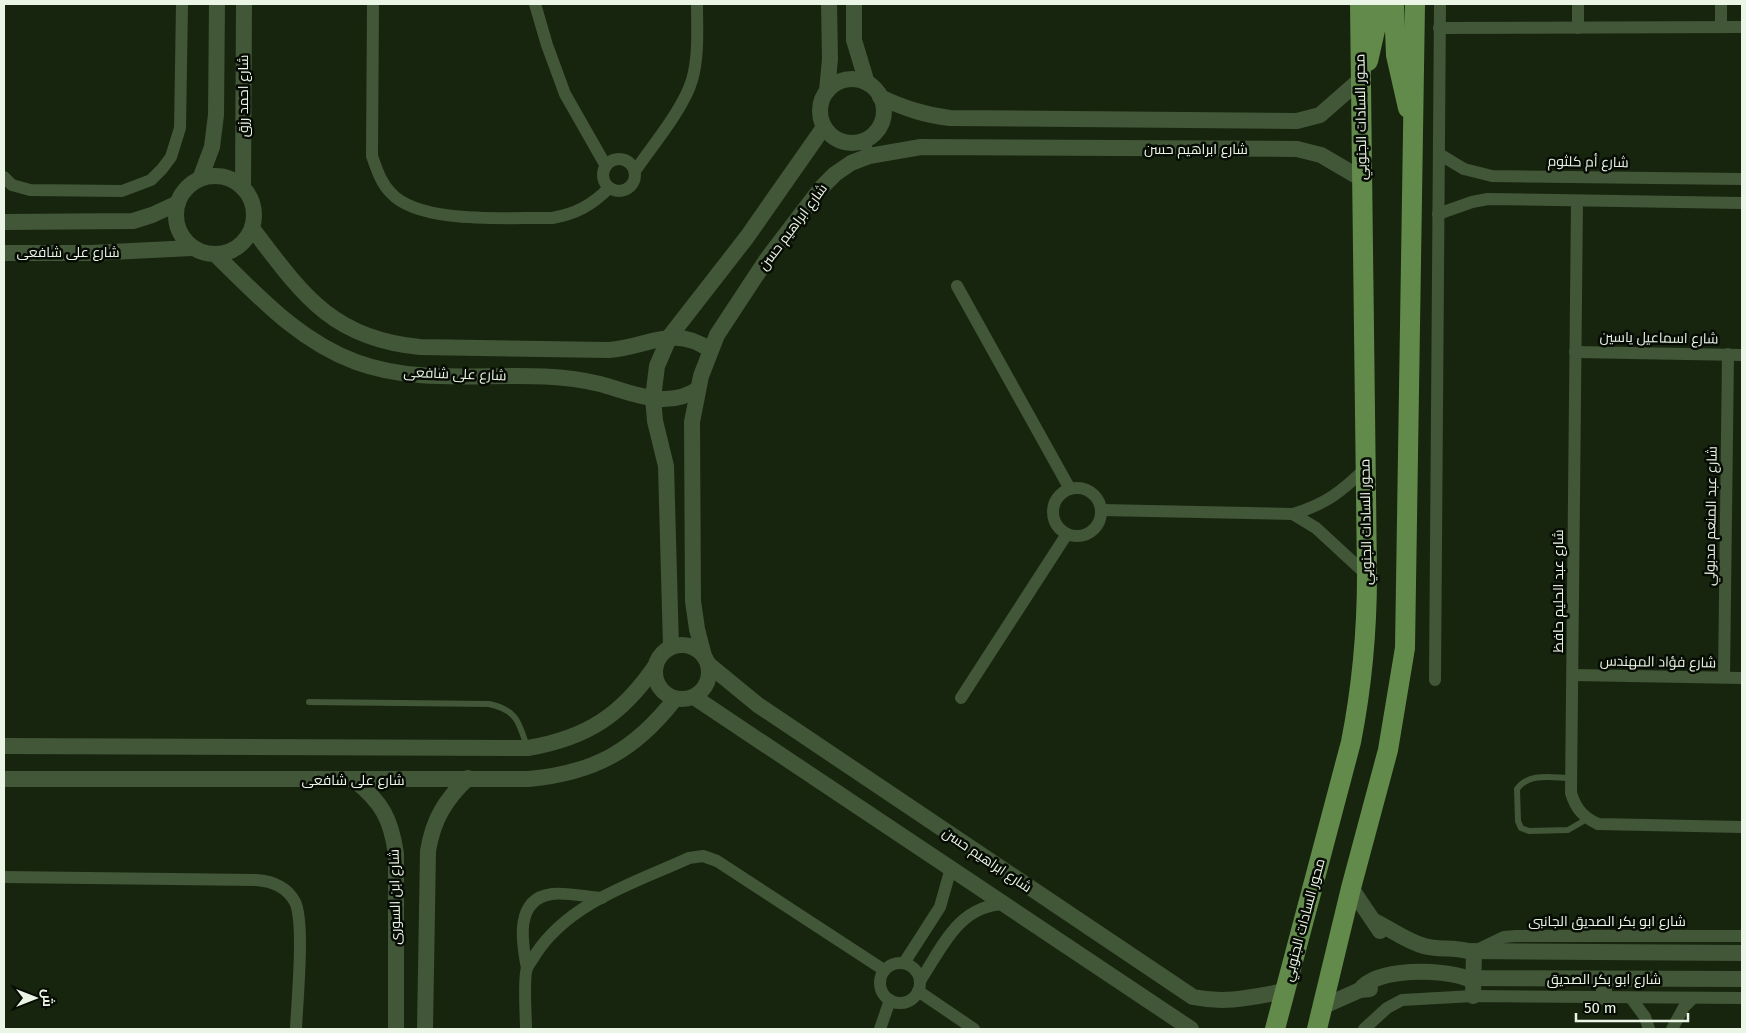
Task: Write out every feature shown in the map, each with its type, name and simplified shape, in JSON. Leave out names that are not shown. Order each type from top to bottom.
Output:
[{"type":"main road","name":"محور السادات الجنوبي","points":[[1275,1029],[1351,742],[1363,667],[1367,575],[1360,4]]},
{"type":"main road","points":[[1361,79],[1373,44],[1377,4]]},
{"type":"main road","points":[[1394,4],[1394,35],[1399,76],[1414,126]]},
{"type":"main road","points":[[1317,1029],[1351,888],[1388,750],[1400,688],[1405,648],[1415,4]]},
{"type":"street","points":[[4,177],[12,185],[30,190],[122,191],[137,187],[162,169],[171,157],[180,128],[182,4]]},
{"type":"street","name":"شارع احمد رزق","points":[[200,179],[212,146],[216,115],[217,4]]},
{"type":"street","name":"شارع احمد رزق","points":[[243,188],[244,4]]},
{"type":"street","points":[[373,4],[372,156],[379,176],[392,194],[409,207],[430,213],[552,218],[584,209],[609,188]]},
{"type":"street","points":[[534,4],[566,94],[606,166],[604,180],[609,188],[622,192],[629,189],[633,184],[635,171],[686,96],[692,82],[696,56],[697,4]]},
{"type":"street","points":[[830,4],[830,59],[827,91],[820,108],[824,126],[837,140],[867,148],[880,127],[883,117],[880,97],[867,83],[854,40],[854,4]]},
{"type":"street","points":[[1435,680],[1440,4]]},
{"type":"street","points":[[1578,4],[1578,28]]},
{"type":"street","points":[[1721,4],[1721,27]]},
{"type":"street","points":[[1439,28],[1742,27]]},
{"type":"street","points":[[827,91],[835,84],[845,80],[856,79],[867,83]]},
{"type":"street","name":"شارع ابراهيم حسن","points":[[880,97],[918,113],[950,118],[1297,121],[1320,115],[1361,79]]},
{"type":"street","points":[[671,647],[666,466],[655,421],[653,398],[657,366],[670,336],[742,244],[824,126]]},
{"type":"street","name":"شارع ابراهيم حسن","points":[[1286,991],[1237,1001],[1215,1002],[1194,997],[964,845],[758,705],[706,660],[697,629],[693,600],[692,422],[698,389],[710,350],[766,259],[821,188],[867,148],[921,146],[1297,149],[1321,155],[1362,179]]},
{"type":"street","name":"شارع أم كلثوم","points":[[1439,154],[1464,169],[1492,176],[1742,178]]},
{"type":"street","points":[[606,166],[610,162],[622,159],[632,166],[635,171]]},
{"type":"street","points":[[215,176],[230,179],[243,188],[251,200],[254,213],[252,228],[245,242],[232,251],[216,255],[203,253],[192,248],[181,235],[176,219],[178,203],[186,188],[200,179],[215,176]]},
{"type":"street","points":[[1438,214],[1472,202],[1488,199],[1742,203]]},
{"type":"street","name":"شارع عبد الحليم حافظ","points":[[1576,201],[1571,794],[1576,808],[1587,819]]},
{"type":"street","points":[[4,222],[132,221],[152,215],[178,203]]},
{"type":"street","name":"شارع على شافعى","points":[[252,228],[316,306],[347,328],[364,336],[392,344],[420,347],[609,350],[636,346],[670,336],[694,340],[710,350]]},
{"type":"street","name":"شارع على شافعى","points":[[4,253],[92,253],[192,248]]},
{"type":"street","name":"شارع على شافعى","points":[[216,255],[290,326],[322,347],[357,362],[394,372],[432,376],[556,378],[601,385],[653,398],[674,400],[698,389]]},
{"type":"street","points":[[957,286],[1070,489]]},
{"type":"street","name":"شارع اسماعيل ياسين","points":[[1575,352],[1742,354]]},
{"type":"street","name":"شارع عبد المنعم مدبولي","points":[[1724,677],[1728,354]]},
{"type":"street","points":[[1101,510],[1293,514],[1317,507],[1338,495],[1366,468]]},
{"type":"street","points":[[1077,488],[1090,492],[1099,503],[1101,510],[1100,518],[1090,532],[1074,536],[1066,534],[1060,529],[1053,514],[1057,499],[1070,489],[1077,488]]},
{"type":"street","points":[[1293,514],[1316,528],[1367,575]]},
{"type":"street","points":[[961,698],[1066,534]]},
{"type":"street","points":[[4,746],[528,748],[554,744],[579,735],[602,723],[623,707],[641,687],[659,658],[671,647],[689,646],[706,660],[707,682],[694,697],[675,699],[666,694],[659,686],[655,676],[656,665]]},
{"type":"street","name":"شارع فؤاد المهندس","points":[[1573,675],[1742,678]]},
{"type":"street","name":"شارع ابراهيم حسن","points":[[694,697],[1192,1029]]},
{"type":"street","name":"شارع على شافعى","points":[[4,779],[354,780],[529,779],[558,776],[586,769],[612,757],[636,741],[657,722],[675,699]]},
{"type":"street","points":[[425,1029],[428,851],[432,830],[440,810],[452,793],[468,778]]},
{"type":"street","name":"شارع ابن السورى","points":[[354,780],[371,794],[384,811],[393,832],[396,854],[396,1029]]},
{"type":"street","points":[[1587,819],[1604,824],[1742,827]]},
{"type":"street","points":[[904,963],[940,907],[951,868],[964,845]]},
{"type":"street","points":[[527,968],[541,946],[558,927],[579,910],[689,858],[703,856],[717,861],[884,970]]},
{"type":"street","points":[[4,878],[256,880],[278,885],[294,901],[300,923],[296,1029]]},
{"type":"street","name":"شارع ابو بكر الصديق","points":[[1351,888],[1374,921],[1417,944],[1427,947],[1456,948],[1471,951],[1742,953]]},
{"type":"street","points":[[526,1029],[527,968],[521,929],[524,917],[530,906],[540,898],[552,894],[602,898]]},
{"type":"street","points":[[974,1029],[919,986],[917,972],[912,966],[896,963],[884,970],[880,987],[886,997],[903,1003],[914,997],[919,986],[961,921],[976,909],[990,904],[1005,904]]},
{"type":"street","name":"شارع ابو بكر الصديق الجانبى","points":[[1471,951],[1504,938],[1516,936],[1742,936]]},
{"type":"street","points":[[1471,951],[1470,978],[1473,996]]},
{"type":"street","name":"شارع ابو بكر الصديق","points":[[1324,1006],[1360,990],[1370,980],[1395,974],[1454,974],[1470,978],[1742,979]]},
{"type":"street","points":[[1604,979],[1604,997]]},
{"type":"street","points":[[1364,1029],[1387,1008],[1402,1000],[1473,996],[1742,998]]},
{"type":"street","points":[[1631,998],[1645,1017],[1649,1029]]},
{"type":"street","points":[[1672,1029],[1684,1007],[1693,998]]},
{"type":"street","points":[[880,1029],[890,1000]]},
{"type":"lane","points":[[309,702],[489,704],[504,707],[519,722],[528,748]]},
{"type":"lane","points":[[1571,778],[1533,778],[1520,784],[1517,789],[1518,821],[1522,828],[1530,831],[1568,830],[1587,819]]}]
